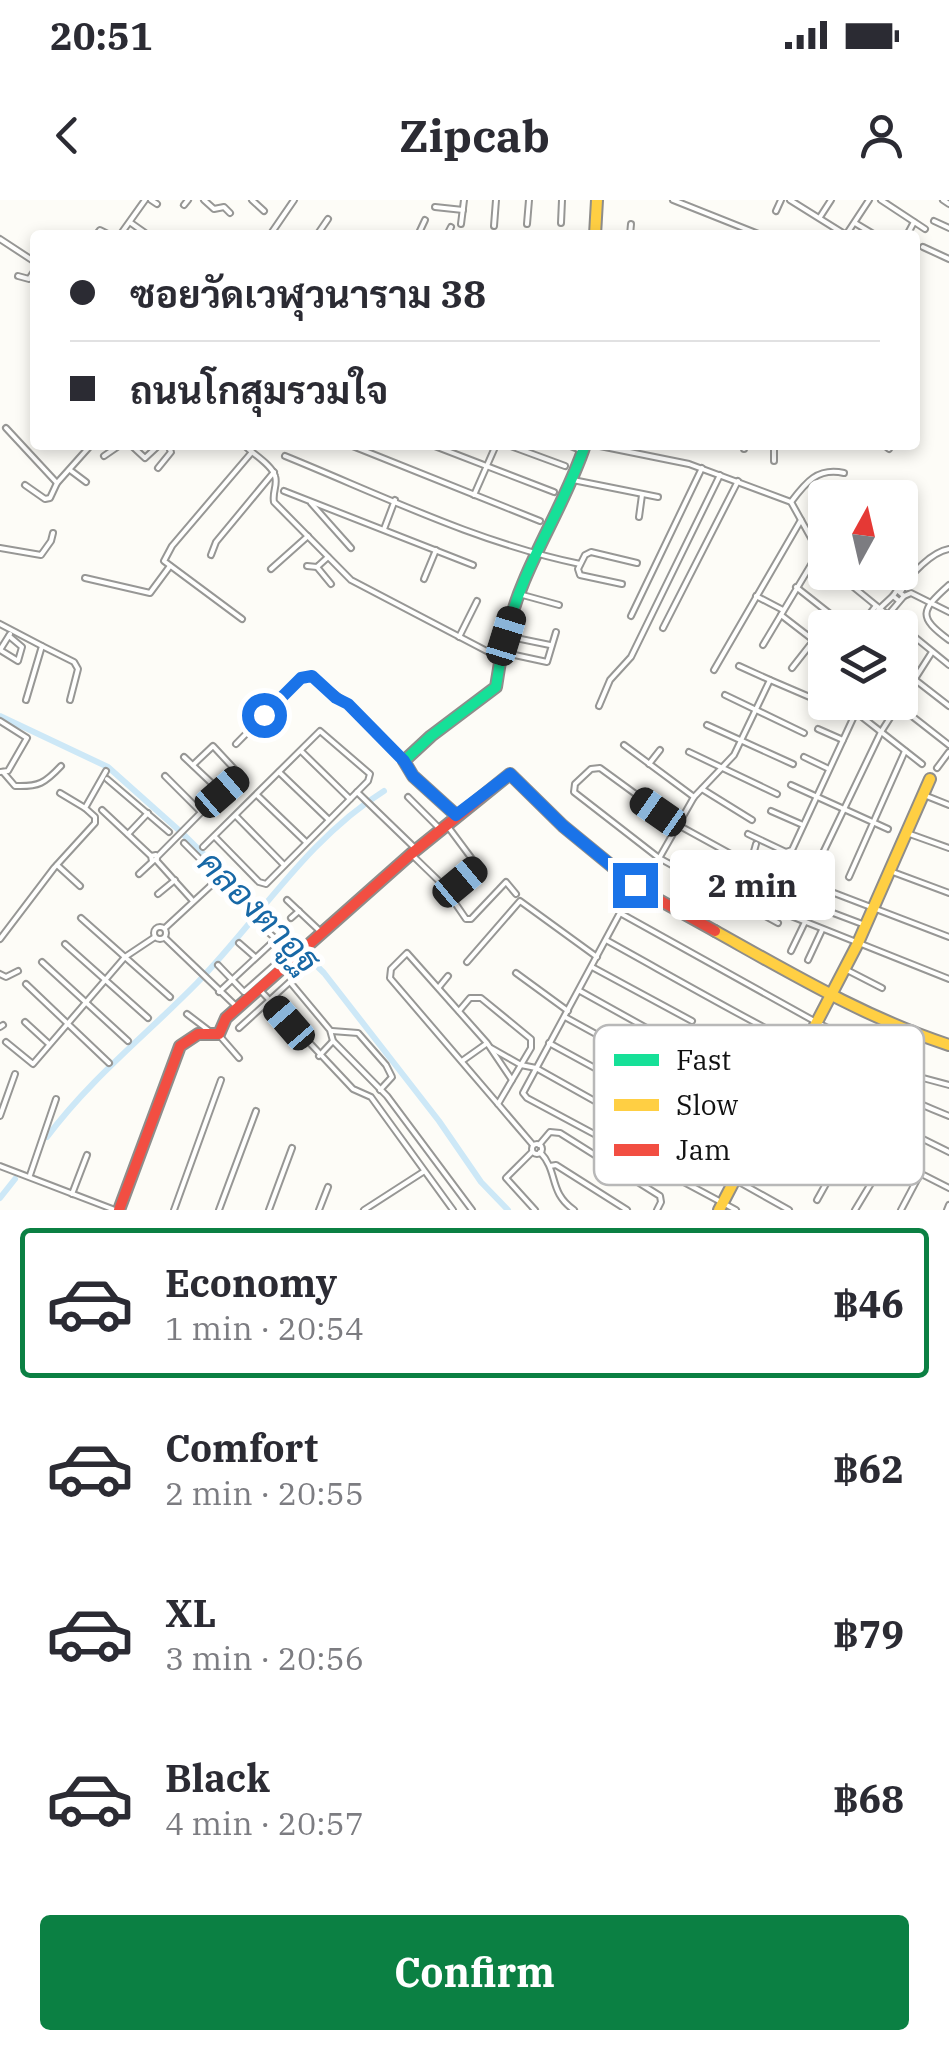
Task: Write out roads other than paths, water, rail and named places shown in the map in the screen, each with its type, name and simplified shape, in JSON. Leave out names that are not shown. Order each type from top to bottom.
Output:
[{"type":"street","points":[[204,200],[214,209],[224,207],[230,200]]},
{"type":"street","points":[[252,200],[264,212]]},
{"type":"street","points":[[273,230],[294,200]]},
{"type":"street","points":[[462,224],[464,200]]},
{"type":"street","points":[[494,226],[496,200]]},
{"type":"street","points":[[527,224],[529,200]]},
{"type":"street","points":[[560,223],[562,200]]},
{"type":"street","points":[[594,230],[597,200]]},
{"type":"street","points":[[673,200],[749,230]]},
{"type":"street","points":[[776,211],[781,200]]},
{"type":"street","points":[[790,200],[838,230]]},
{"type":"street","points":[[820,218],[831,200]]},
{"type":"street","points":[[849,230],[868,200]]},
{"type":"street","points":[[880,200],[924,228]]},
{"type":"street","points":[[942,200],[949,204]]},
{"type":"street","points":[[123,230],[151,201]]},
{"type":"street","points":[[224,207],[230,213]]},
{"type":"street","points":[[434,207],[463,210]]},
{"type":"street","points":[[320,230],[328,219]]},
{"type":"street","points":[[420,230],[425,220]]},
{"type":"street","points":[[934,221],[949,228]]},
{"type":"street","points":[[129,222],[141,230]]},
{"type":"street","points":[[855,222],[867,230]]},
{"type":"street","points":[[910,230],[914,222]]},
{"type":"street","points":[[631,224],[631,230]]},
{"type":"street","points":[[0,239],[30,259]]},
{"type":"street","points":[[922,246],[949,259]]},
{"type":"street","points":[[18,276],[30,278]]},
{"type":"street","points":[[6,428],[58,483]]},
{"type":"street","points":[[25,485],[46,500],[50,498],[88,450]]},
{"type":"street","points":[[104,456],[113,450]]},
{"type":"street","points":[[158,468],[170,450]]},
{"type":"street","points":[[250,450],[274,472],[274,502],[350,580],[459,637],[505,656],[548,662],[556,632]]},
{"type":"street","points":[[371,450],[540,522]]},
{"type":"street","points":[[445,450],[554,492]]},
{"type":"street","points":[[474,495],[497,450]]},
{"type":"street","points":[[516,450],[565,466]]},
{"type":"street","points":[[404,761],[431,736],[492,693],[519,594],[583,450]]},
{"type":"street","points":[[618,450],[702,468],[791,502],[808,533]]},
{"type":"street","points":[[774,450],[774,461]]},
{"type":"street","points":[[242,619],[164,561],[172,546],[252,452]]},
{"type":"street","points":[[285,456],[535,555],[580,564]]},
{"type":"street","points":[[631,616],[702,468]]},
{"type":"street","points":[[791,502],[804,484],[821,472],[828,469],[844,473]]},
{"type":"street","points":[[70,470],[86,482]]},
{"type":"street","points":[[211,555],[216,542],[274,472]]},
{"type":"street","points":[[599,706],[610,680],[631,657],[720,475]]},
{"type":"street","points":[[573,480],[658,497]]},
{"type":"street","points":[[664,628],[738,481]]},
{"type":"street","points":[[284,491],[474,565]]},
{"type":"street","points":[[639,517],[642,495]]},
{"type":"street","points":[[384,530],[395,500]]},
{"type":"street","points":[[309,501],[351,548]]},
{"type":"street","points":[[714,670],[801,520]]},
{"type":"street","points":[[0,548],[42,555],[52,542],[53,533]]},
{"type":"street","points":[[270,569],[308,536]]},
{"type":"street","points":[[892,610],[907,579],[949,548]]},
{"type":"street","points":[[424,579],[436,550]]},
{"type":"street","points":[[622,584],[580,575],[580,564],[591,552],[637,563]]},
{"type":"street","points":[[317,567],[328,557]]},
{"type":"street","points":[[85,578],[150,592],[170,566]]},
{"type":"street","points":[[307,566],[317,567],[331,584]]},
{"type":"street","points":[[763,645],[808,568]]},
{"type":"street","points":[[949,585],[930,602],[925,620],[949,640]]},
{"type":"street","points":[[796,587],[825,610]]},
{"type":"street","points":[[855,590],[877,609],[898,590],[949,612]]},
{"type":"street","points":[[519,594],[559,605]]},
{"type":"street","points":[[756,596],[808,635]]},
{"type":"street","points":[[893,596],[899,601]]},
{"type":"street","points":[[459,637],[478,601]]},
{"type":"street","points":[[0,624],[11,633],[22,648],[18,661],[0,650],[11,633]]},
{"type":"street","points":[[11,633],[74,662],[78,669],[70,700]]},
{"type":"street","points":[[506,636],[552,646]]},
{"type":"street","points":[[918,641],[949,665]]},
{"type":"street","points":[[26,700],[42,646]]},
{"type":"street","points":[[792,668],[808,648]]},
{"type":"street","points":[[918,675],[932,652]]},
{"type":"street","points":[[739,666],[808,696]]},
{"type":"street","points":[[236,744],[308,675],[348,704],[404,761],[413,776],[456,815]]},
{"type":"street","points":[[594,1135],[527,1098],[524,1090],[620,913],[652,875],[694,797],[724,768],[742,741],[770,680]]},
{"type":"street","points":[[918,682],[949,706]]},
{"type":"street","points":[[725,695],[804,732]]},
{"type":"street","points":[[748,834],[789,852],[852,720]]},
{"type":"street","points":[[866,720],[922,764]]},
{"type":"street","points":[[821,857],[888,720]]},
{"type":"street","points":[[915,720],[949,748],[946,762],[938,768]]},
{"type":"street","points":[[0,722],[27,738],[8,771],[1,772]]},
{"type":"street","points":[[707,724],[793,764]]},
{"type":"street","points":[[818,729],[843,740]]},
{"type":"street","points":[[202,847],[317,733],[324,732],[370,774],[368,781],[268,882],[262,884],[214,836]]},
{"type":"street","points":[[624,745],[694,797]]},
{"type":"street","points":[[140,874],[239,774],[216,747],[211,747],[194,765]]},
{"type":"street","points":[[649,764],[660,750]]},
{"type":"street","points":[[300,751],[350,798]]},
{"type":"street","points":[[849,876],[905,751]]},
{"type":"street","points":[[689,752],[777,794]]},
{"type":"street","points":[[184,756],[222,792]]},
{"type":"street","points":[[804,757],[829,769]]},
{"type":"street","points":[[1,772],[15,786],[24,786],[45,783],[61,766]]},
{"type":"street","points":[[738,858],[678,826],[600,768],[592,768],[575,784],[574,792],[658,860],[778,923]]},
{"type":"street","points":[[85,808],[106,771]]},
{"type":"street","points":[[279,772],[328,820]]},
{"type":"street","points":[[218,965],[244,992],[322,933],[456,815],[510,774],[563,826],[638,888],[892,1025]]},
{"type":"street","points":[[165,776],[200,811]]},
{"type":"street","points":[[107,779],[169,832]]},
{"type":"street","points":[[814,1025],[857,945],[930,780]]},
{"type":"street","points":[[792,785],[888,829]]},
{"type":"street","points":[[702,789],[752,820]]},
{"type":"street","points":[[0,938],[97,820],[60,792]]},
{"type":"street","points":[[357,792],[442,884],[466,919],[471,919],[506,882],[516,894]]},
{"type":"street","points":[[924,794],[949,804]]},
{"type":"street","points":[[257,795],[306,842]]},
{"type":"street","points":[[408,797],[443,827],[483,875]]},
{"type":"street","points":[[102,810],[194,902]]},
{"type":"street","points":[[771,811],[804,825]]},
{"type":"street","points":[[128,834],[148,812]]},
{"type":"street","points":[[236,816],[284,864]]},
{"type":"street","points":[[907,833],[949,848]]},
{"type":"street","points":[[184,843],[256,912]]},
{"type":"street","points":[[756,844],[750,866],[804,902],[866,925]]},
{"type":"street","points":[[783,886],[793,860]]},
{"type":"street","points":[[57,865],[80,886]]},
{"type":"street","points":[[460,882],[478,867]]},
{"type":"street","points":[[890,871],[949,893]]},
{"type":"street","points":[[155,937],[155,929],[164,928],[219,878]]},
{"type":"street","points":[[158,894],[175,880]]},
{"type":"street","points":[[808,883],[949,937]]},
{"type":"street","points":[[287,900],[322,933]]},
{"type":"street","points":[[466,962],[520,901],[597,958]]},
{"type":"street","points":[[292,918],[298,911]]},
{"type":"street","points":[[620,913],[822,1025]]},
{"type":"street","points":[[790,916],[949,979]]},
{"type":"street","points":[[80,918],[170,997]]},
{"type":"street","points":[[791,951],[805,922]]},
{"type":"street","points":[[219,992],[276,939],[259,924]]},
{"type":"street","points":[[164,928],[164,938]]},
{"type":"street","points":[[808,960],[822,930]]},
{"type":"street","points":[[6,1042],[31,1064],[125,957],[155,937],[164,938],[238,1008]]},
{"type":"street","points":[[606,940],[761,1025]]},
{"type":"street","points":[[239,943],[256,958]]},
{"type":"street","points":[[65,944],[148,1018]]},
{"type":"street","points":[[0,1166],[117,1210],[180,1046],[190,1037],[214,1032],[299,951]]},
{"type":"street","points":[[512,1080],[489,1046],[407,953],[389,974],[536,1145],[550,1166],[562,1210]]},
{"type":"street","points":[[42,962],[128,1042]]},
{"type":"street","points":[[592,967],[692,1021]]},
{"type":"street","points":[[239,1028],[305,968]]},
{"type":"street","points":[[845,969],[882,988]]},
{"type":"street","points":[[0,974],[6,977],[18,971]]},
{"type":"street","points":[[516,973],[567,1014],[594,1030]]},
{"type":"street","points":[[438,987],[448,976]]},
{"type":"street","points":[[290,982],[330,1030],[333,1041],[380,1090],[472,1210]]},
{"type":"street","points":[[26,984],[109,1063]]},
{"type":"street","points":[[260,990],[353,1089],[371,1097],[453,1210]]},
{"type":"street","points":[[580,991],[641,1025]]},
{"type":"street","points":[[459,1011],[470,998],[480,998],[532,1042],[498,1104]]},
{"type":"street","points":[[187,1014],[214,1032],[239,1058]]},
{"type":"street","points":[[25,1022],[50,1044]]},
{"type":"street","points":[[330,1030],[358,1033],[386,1065],[392,1077],[380,1090]]},
{"type":"street","points":[[924,1037],[949,1046]]},
{"type":"street","points":[[319,1056],[333,1041]]},
{"type":"street","points":[[549,1042],[594,1067]]},
{"type":"street","points":[[462,1062],[489,1046]]},
{"type":"street","points":[[489,1046],[594,1100]]},
{"type":"street","points":[[0,1116],[15,1074]]},
{"type":"street","points":[[924,1078],[949,1085]]},
{"type":"street","points":[[174,1210],[221,1080]]},
{"type":"street","points":[[26,1176],[56,1100]]},
{"type":"street","points":[[924,1106],[949,1116]]},
{"type":"street","points":[[219,1210],[256,1110]]},
{"type":"street","points":[[535,1210],[506,1178],[536,1145],[550,1132],[560,1133],[594,1154]]},
{"type":"street","points":[[924,1140],[949,1152]]},
{"type":"street","points":[[269,1210],[292,1148]]},
{"type":"street","points":[[532,1152],[540,1152]]},
{"type":"street","points":[[72,1194],[86,1155]]},
{"type":"street","points":[[550,1166],[556,1165],[627,1210]]},
{"type":"street","points":[[364,1210],[423,1172]]},
{"type":"street","points":[[924,1176],[949,1188]]},
{"type":"street","points":[[643,1185],[660,1196],[657,1210]]},
{"type":"street","points":[[683,1185],[736,1210]]},
{"type":"street","points":[[748,1185],[789,1210]]},
{"type":"street","points":[[817,1200],[825,1185]]},
{"type":"street","points":[[856,1210],[871,1185]]},
{"type":"street","points":[[901,1210],[914,1185]]},
{"type":"street","points":[[319,1210],[328,1187]]},
{"type":"street","points":[[560,1200],[574,1210]]},
{"type":"waterway","name":"คลองตาอูฐ","points":[[0,716],[108,767],[182,833],[324,973],[439,1121],[481,1182],[508,1210]]},
{"type":"waterway","points":[[47,1137],[100,1076],[197,983],[307,856],[356,810],[384,791]]},
{"type":"waterway","points":[[0,1198],[15,1179]]}]
